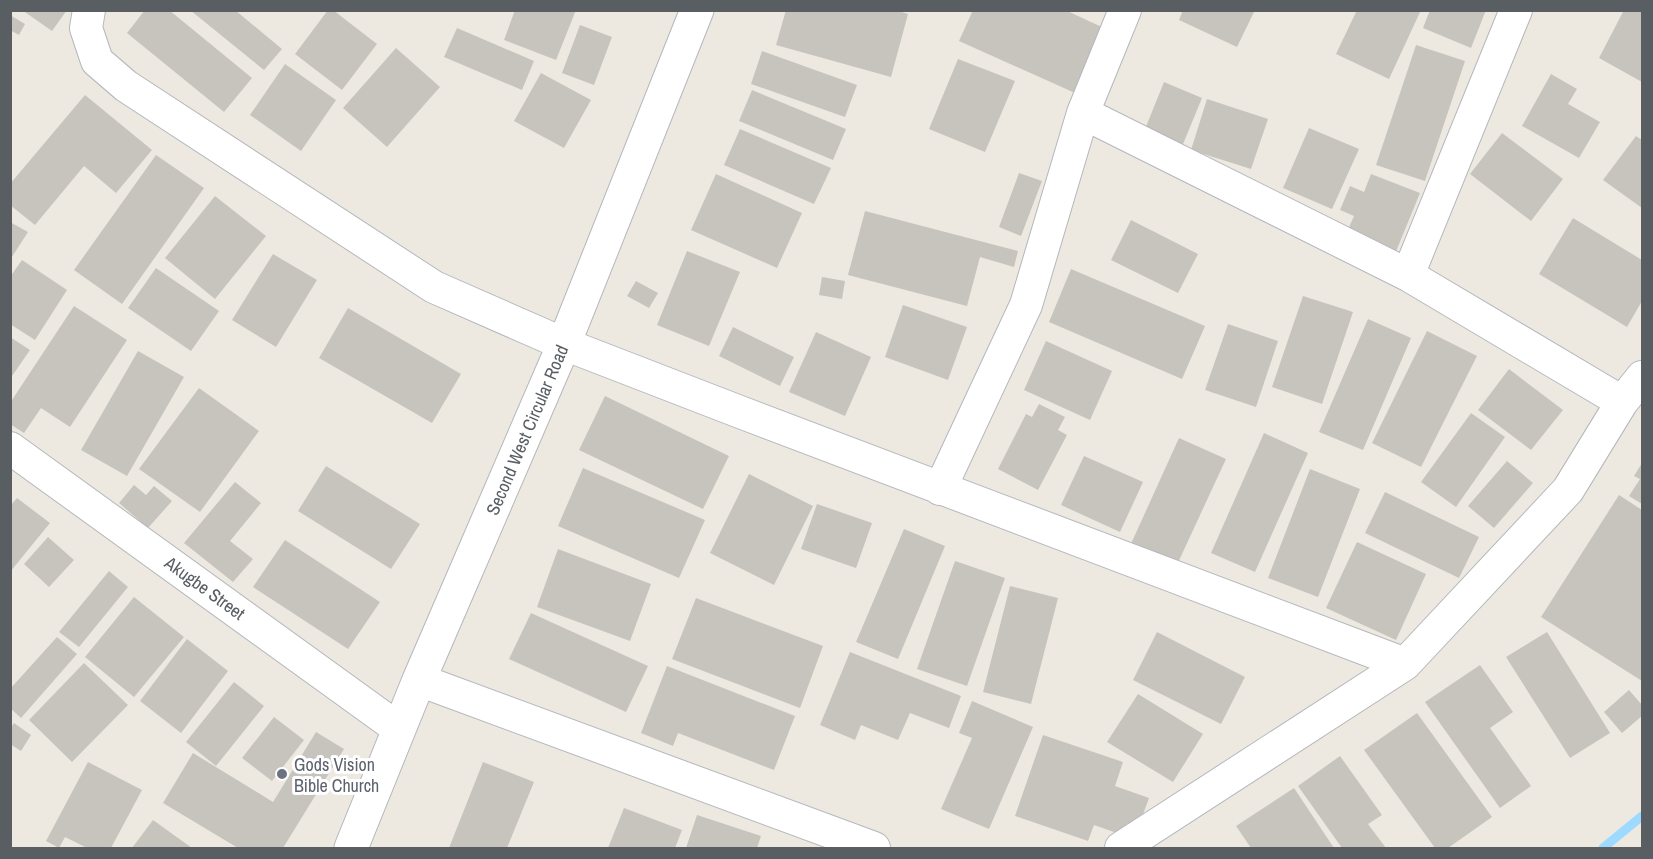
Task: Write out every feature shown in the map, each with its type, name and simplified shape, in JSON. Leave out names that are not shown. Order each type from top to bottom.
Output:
[{"type":"street","points":[[89,10],[86,28],[97,61],[126,86],[434,287],[564,344],[940,489],[1405,664]]},
{"type":"street","name":"Second West Circular Road","points":[[351,849],[419,680],[564,344],[697,10]]},
{"type":"street","points":[[940,489],[1026,305],[1083,113],[1125,10]]},
{"type":"street","points":[[1408,275],[1516,10]]},
{"type":"street","points":[[1083,113],[1408,275],[1622,402]]},
{"type":"street","points":[[1121,849],[1405,664],[1568,490],[1622,402],[1642,377]]},
{"type":"street","name":"Akugbe Street","points":[[10,448],[399,729]]},
{"type":"street","points":[[419,680],[874,849]]},
{"type":"building","points":[[22,10],[67,10],[52,31]]},
{"type":"building","points":[[145,10],[169,10],[252,78],[224,112],[127,33]]},
{"type":"building","points":[[190,10],[235,10],[282,49],[264,70]]},
{"type":"building","points":[[328,10],[333,10],[377,44],[342,90],[295,54]]},
{"type":"building","points":[[515,10],[576,10],[556,60],[504,40]]},
{"type":"building","points":[[786,10],[895,10],[908,14],[891,77],[776,45]]},
{"type":"building","points":[[973,10],[1065,10],[1104,28],[1075,93],[959,41]]},
{"type":"building","points":[[1183,10],[1255,10],[1237,47],[1179,20]]},
{"type":"building","points":[[1357,10],[1421,10],[1389,79],[1336,54]]},
{"type":"building","points":[[1430,10],[1486,10],[1471,48],[1423,28]]},
{"type":"building","points":[[1624,10],[1642,10],[1642,82],[1599,58]]},
{"type":"building","points":[[10,15],[25,24],[19,35],[10,30]]},
{"type":"building","points":[[580,25],[612,37],[594,85],[562,73]]},
{"type":"building","points":[[457,28],[534,61],[522,90],[444,57]]},
{"type":"building","points":[[1416,45],[1465,61],[1425,181],[1376,165]]},
{"type":"building","points":[[396,48],[440,87],[387,147],[343,108]]},
{"type":"building","points":[[762,51],[857,85],[845,117],[751,84]]},
{"type":"building","points":[[958,59],[1015,81],[985,152],[929,129]]},
{"type":"building","points":[[285,64],[336,100],[301,151],[250,115]]},
{"type":"building","points":[[541,73],[591,100],[564,148],[514,121]]},
{"type":"building","points":[[1551,74],[1577,89],[1568,104],[1600,122],[1579,158],[1522,126]]},
{"type":"building","points":[[1164,82],[1202,98],[1181,149],[1143,134]]},
{"type":"building","points":[[752,90],[846,129],[833,160],[739,121]]},
{"type":"building","points":[[85,95],[152,150],[116,193],[84,166],[35,225],[10,205],[10,184]]},
{"type":"building","points":[[1207,99],[1268,119],[1251,169],[1191,150]]},
{"type":"building","points":[[1309,128],[1359,149],[1332,209],[1283,188]]},
{"type":"building","points":[[740,129],[831,168],[814,204],[724,165]]},
{"type":"building","points":[[1502,133],[1563,179],[1531,221],[1470,174]]},
{"type":"building","points":[[1636,136],[1642,140],[1642,208],[1603,180]]},
{"type":"building","points":[[156,155],[204,188],[122,304],[74,270]]},
{"type":"building","points":[[1019,173],[1042,181],[1021,236],[999,227]]},
{"type":"building","points":[[716,174],[802,213],[777,268],[691,230]]},
{"type":"building","points":[[1371,174],[1420,193],[1395,254],[1346,234],[1354,216],[1340,210],[1350,186],[1364,192]]},
{"type":"building","points":[[215,196],[266,236],[215,299],[165,258]]},
{"type":"building","points":[[865,211],[1018,251],[1014,267],[980,257],[967,306],[848,275]]},
{"type":"building","points":[[1573,218],[1642,260],[1642,301],[1627,327],[1539,274]]},
{"type":"building","points":[[1131,220],[1198,254],[1178,293],[1111,260]]},
{"type":"building","points":[[10,222],[28,232],[10,260]]},
{"type":"building","points":[[687,251],[740,272],[709,346],[657,325]]},
{"type":"building","points":[[273,254],[317,280],[276,347],[232,320]]},
{"type":"building","points":[[22,260],[67,290],[35,340],[10,324],[10,277]]},
{"type":"building","points":[[156,268],[219,311],[191,351],[128,308]]},
{"type":"building","points":[[1071,269],[1205,326],[1182,379],[1049,322]]},
{"type":"building","points":[[822,277],[845,281],[842,299],[819,295]]},
{"type":"building","points":[[636,281],[658,293],[649,308],[627,296]]},
{"type":"building","points":[[1303,296],[1353,312],[1322,404],[1272,387]]},
{"type":"building","points":[[903,305],[967,327],[948,380],[885,357]]},
{"type":"building","points":[[74,306],[127,340],[70,427],[41,408],[24,433],[10,424],[10,403]]},
{"type":"building","points":[[348,308],[461,374],[432,423],[319,358]]},
{"type":"building","points":[[1368,319],[1411,338],[1363,450],[1319,432]]},
{"type":"building","points":[[1228,324],[1278,341],[1256,407],[1205,390]]},
{"type":"building","points":[[733,327],[794,357],[780,386],[719,356]]},
{"type":"building","points":[[1427,331],[1477,356],[1421,467],[1372,443]]},
{"type":"building","points":[[816,332],[871,357],[845,416],[789,392]]},
{"type":"building","points":[[10,337],[30,350],[10,379]]},
{"type":"building","points":[[1046,341],[1112,371],[1090,420],[1024,390]]},
{"type":"building","points":[[138,351],[184,377],[127,476],[81,450]]},
{"type":"building","points":[[1509,369],[1563,410],[1531,450],[1478,410]]},
{"type":"building","points":[[199,388],[259,431],[200,512],[139,469]]},
{"type":"building","points":[[605,396],[729,456],[703,509],[579,450]]},
{"type":"building","points":[[1039,404],[1065,417],[1058,430],[1067,435],[1038,490],[998,469],[1026,414],[1032,417]]},
{"type":"building","points":[[1471,413],[1505,437],[1456,507],[1421,482]]},
{"type":"building","points":[[1264,433],[1308,453],[1255,572],[1211,553]]},
{"type":"building","points":[[1179,438],[1226,459],[1176,567],[1130,546]]},
{"type":"building","points":[[1084,456],[1143,482],[1120,532],[1061,505]]},
{"type":"building","points":[[1507,461],[1533,483],[1494,528],[1468,506]]},
{"type":"building","points":[[1642,463],[1642,504],[1629,496],[1640,479],[1634,476]]},
{"type":"building","points":[[326,466],[420,524],[391,569],[298,511]]},
{"type":"building","points":[[583,468],[705,520],[679,578],[558,526]]},
{"type":"building","points":[[1310,469],[1360,489],[1318,597],[1268,578]]},
{"type":"building","points":[[749,474],[813,506],[774,585],[710,553]]},
{"type":"building","points":[[235,482],[261,503],[230,541],[253,559],[233,582],[184,543]]},
{"type":"building","points":[[134,485],[146,495],[154,486],[172,501],[148,528],[119,503]]},
{"type":"building","points":[[1385,492],[1479,537],[1459,578],[1365,533]]},
{"type":"building","points":[[1619,495],[1642,510],[1642,681],[1541,617]]},
{"type":"building","points":[[17,498],[50,523],[10,572],[10,506]]},
{"type":"building","points":[[817,504],[872,523],[856,568],[801,549]]},
{"type":"building","points":[[904,529],[945,546],[898,659],[856,642]]},
{"type":"building","points":[[48,537],[74,560],[49,587],[24,564]]},
{"type":"building","points":[[285,540],[380,602],[348,649],[253,587]]},
{"type":"building","points":[[1357,542],[1426,574],[1396,640],[1326,608]]},
{"type":"building","points":[[558,549],[651,584],[630,641],[537,607]]},
{"type":"building","points":[[955,561],[1005,578],[967,686],[917,669]]},
{"type":"building","points":[[109,571],[128,587],[79,647],[59,632]]},
{"type":"building","points":[[1010,586],[1058,598],[1031,704],[983,692]]},
{"type":"building","points":[[134,597],[184,637],[134,697],[85,657]]},
{"type":"building","points":[[696,598],[823,646],[800,708],[672,659]]},
{"type":"building","points":[[531,613],[648,666],[626,712],[509,659]]},
{"type":"building","points":[[1157,632],[1245,677],[1221,724],[1133,680]]},
{"type":"building","points":[[1547,632],[1610,733],[1570,758],[1506,657]]},
{"type":"building","points":[[57,637],[77,654],[21,718],[10,708],[10,689]]},
{"type":"building","points":[[187,639],[228,671],[181,733],[140,701]]},
{"type":"building","points":[[850,652],[961,696],[949,728],[910,713],[898,740],[861,725],[855,740],[820,725]]},
{"type":"building","points":[[84,663],[128,705],[72,762],[29,720]]},
{"type":"building","points":[[1480,665],[1513,712],[1490,728],[1531,786],[1500,808],[1425,702]]},
{"type":"building","points":[[667,666],[795,716],[774,770],[678,733],[673,746],[641,733]]},
{"type":"building","points":[[234,682],[264,706],[216,766],[186,742]]},
{"type":"building","points":[[1629,690],[1642,705],[1642,716],[1622,733],[1604,712]]},
{"type":"building","points":[[1138,694],[1203,734],[1173,782],[1107,742]]},
{"type":"building","points":[[972,701],[1033,727],[989,829],[941,809],[972,738],[959,733]]},
{"type":"building","points":[[1417,713],[1492,817],[1448,848],[1435,848],[1364,750]]},
{"type":"building","points":[[274,717],[304,740],[272,781],[242,758]]},
{"type":"building","points":[[14,723],[31,735],[21,751],[10,744],[10,729]]},
{"type":"building","points":[[316,732],[344,749],[283,848],[238,848],[163,803],[193,753],[273,802]]},
{"type":"building","points":[[1043,735],[1123,762],[1115,786],[1149,798],[1134,839],[1094,825],[1088,841],[1015,816]]},
{"type":"building","points":[[1340,756],[1382,815],[1368,824],[1386,848],[1342,848],[1298,786]]},
{"type":"building","points":[[88,762],[142,790],[111,848],[87,848],[65,837],[59,848],[46,841]]},
{"type":"building","points":[[483,762],[534,782],[507,848],[449,848]]},
{"type":"building","points":[[1294,788],[1334,848],[1251,848],[1236,826]]},
{"type":"building","points":[[624,808],[682,830],[675,848],[608,848]]},
{"type":"building","points":[[697,815],[761,836],[757,848],[686,848]]},
{"type":"building","points":[[153,820],[192,848],[132,848]]},
{"type":"waterway","points":[[1603,848],[1642,816]]},
{"type":"place","name":"Gods Vision Bible Church","points":[[282,774]]}]
